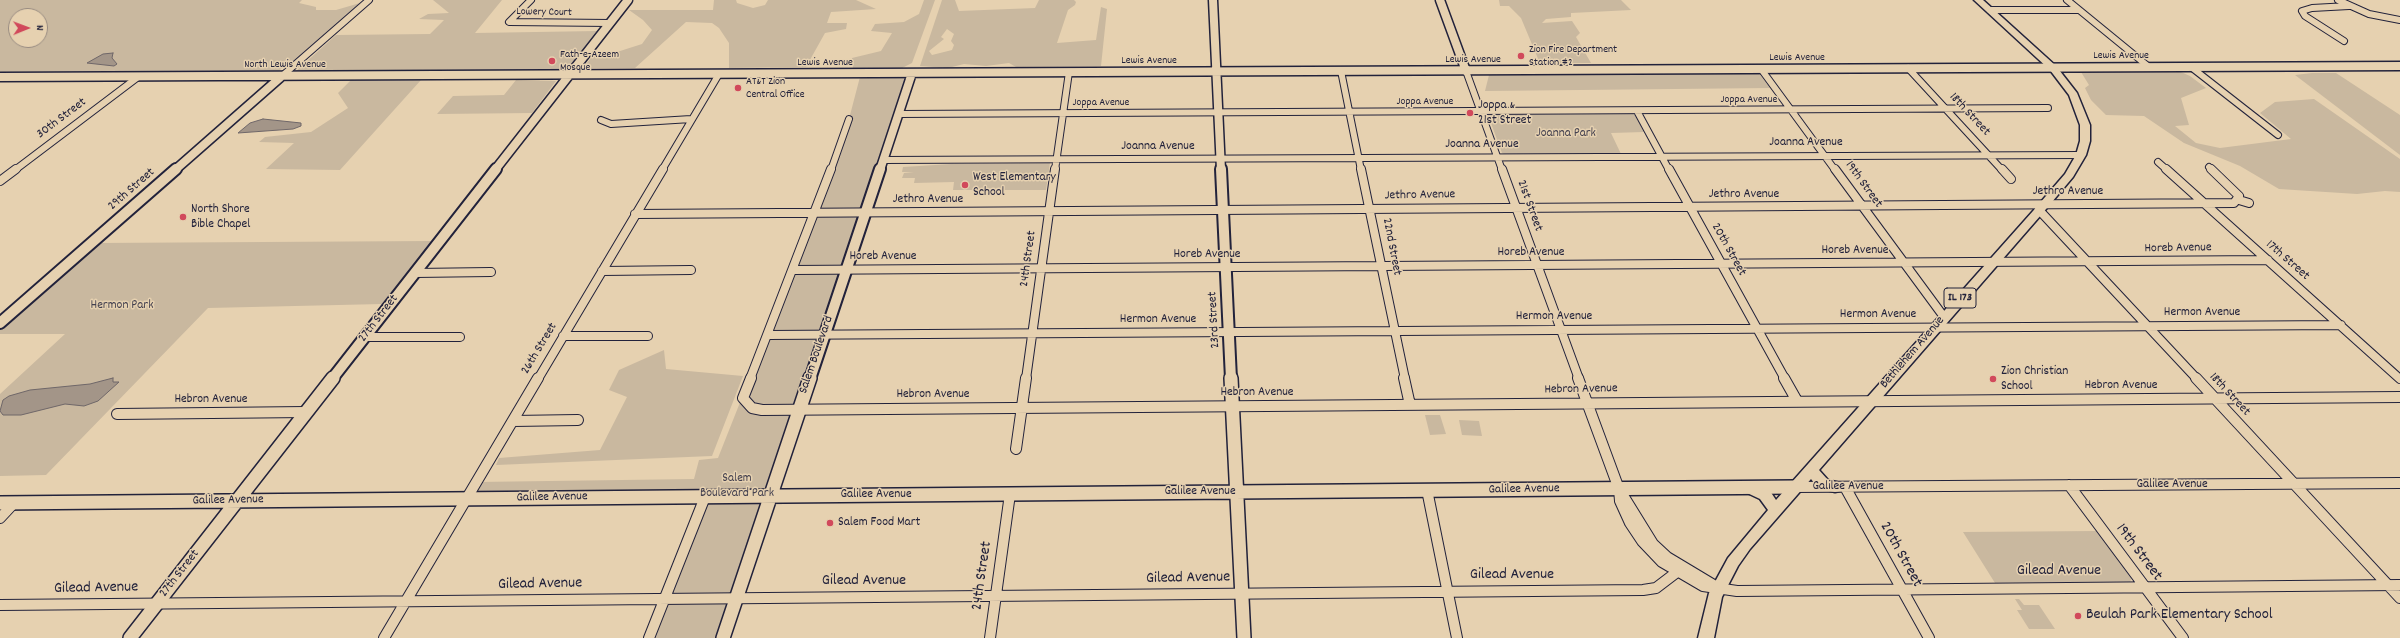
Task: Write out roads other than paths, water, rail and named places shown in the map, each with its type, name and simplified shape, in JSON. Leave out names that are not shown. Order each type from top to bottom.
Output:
[{"type":"main road","name":"IL 173","points":[[1978,0],[2053,68]]},
{"type":"main road","name":"Bethlehem Avenue","points":[[1706,638],[1708,622],[1719,588],[1745,545],[1991,263],[2070,175],[2081,154],[2085,141],[2085,125],[2074,95],[2053,68]]},
{"type":"main road","points":[[1811,469],[1823,484],[1840,487]]},
{"type":"main road","points":[[1748,487],[1766,495],[1775,510]]},
{"type":"street","points":[[282,76],[368,0]]},
{"type":"street","name":"Lowery Court","points":[[531,0],[509,22],[610,23]]},
{"type":"street","name":"27th Street","points":[[130,638],[628,0]]},
{"type":"street","name":"23rd Street","points":[[1213,0],[1220,112],[1244,638]]},
{"type":"street","name":"21st Street","points":[[1440,0],[1619,489],[1620,502],[1630,523],[1642,541],[1662,562],[1679,569]]},
{"type":"street","points":[[2067,0],[2149,67]]},
{"type":"street","points":[[2338,0],[2369,14],[2400,20]]},
{"type":"street","points":[[2344,41],[2305,16],[2302,11],[2312,8],[2349,6]]},
{"type":"street","points":[[1990,10],[2079,10]]},
{"type":"street","name":"Lewis Avenue","points":[[569,75],[2400,66]]},
{"type":"street","points":[[2191,67],[2278,135]]},
{"type":"street","name":"18th Street","points":[[1908,68],[2010,179]]},
{"type":"street","name":"19th Street","points":[[1761,69],[1944,317]]},
{"type":"street","name":"22nd Street","points":[[1342,71],[1410,405]]},
{"type":"street","name":"24th Street","points":[[1016,449],[1069,72]]},
{"type":"street","name":"Salem Boulevard","points":[[722,638],[912,73]]},
{"type":"street","name":"26th Street","points":[[384,638],[719,74]]},
{"type":"street","name":"North Lewis Avenue","points":[[0,77],[569,75]]},
{"type":"street","name":"29th Street","points":[[0,324],[282,76]]},
{"type":"street","name":"30th Street","points":[[0,181],[138,77]]},
{"type":"street","name":"Joppa Avenue","points":[[899,114],[2048,108]]},
{"type":"street","name":"20th Street","points":[[1637,111],[1797,401]]},
{"type":"street","points":[[601,120],[611,124],[691,119]]},
{"type":"street","points":[[768,335],[849,119]]},
{"type":"street","name":"Joanna Avenue","points":[[883,160],[2081,154]]},
{"type":"street","name":"17th Street","points":[[2158,162],[2400,379]]},
{"type":"street","points":[[2208,167],[2235,191],[2239,196],[2239,200],[2249,203]]},
{"type":"street","name":"Jethro Avenue","points":[[635,214],[1862,206],[2041,208],[2205,203],[2234,204],[2239,200]]},
{"type":"street","name":"18th Street","points":[[2041,208],[2087,262],[2400,598]]},
{"type":"street","name":"Horeb Avenue","points":[[793,270],[2268,260]]},
{"type":"street","points":[[602,271],[691,270]]},
{"type":"street","points":[[415,273],[491,272]]},
{"type":"street","name":"Hermon Avenue","points":[[768,335],[2341,325]]},
{"type":"street","name":"Hebron Avenue","points":[[768,335],[743,398],[748,405],[762,410],[2400,397]]},
{"type":"street","points":[[563,336],[648,336]]},
{"type":"street","points":[[364,337],[460,337]]},
{"type":"street","name":"Hebron Avenue","points":[[117,414],[306,412]]},
{"type":"street","points":[[513,421],[578,420]]},
{"type":"street","name":"Galilee Avenue","points":[[0,503],[1748,487],[2400,483]]},
{"type":"street","name":"19th Street","points":[[2069,485],[2183,638]]},
{"type":"street","name":"20th Street","points":[[1840,487],[1902,589],[1929,638]]},
{"type":"street","points":[[1427,490],[1457,638]]},
{"type":"street","name":"24th Street","points":[[990,638],[1010,494]]},
{"type":"street","points":[[649,638],[705,497]]},
{"type":"street","points":[[0,518],[14,503]]},
{"type":"street","name":"Gilead Avenue","points":[[0,605],[1643,590],[1656,588],[1679,569],[1703,586],[1737,591],[2400,585]]},
{"type":"place","name":"Zion Fire Department Station #2","points":[[1521,56]]},
{"type":"place","name":"Fath-e-Azeem Mosque","points":[[552,61]]},
{"type":"place","name":"AT&T Zion Central Office","points":[[738,88]]},
{"type":"place","name":"Joppa & 21st Street","points":[[1470,113]]},
{"type":"place","name":"West Elementary School","points":[[965,185]]},
{"type":"place","name":"North Shore Bible Chapel","points":[[183,217]]},
{"type":"place","name":"Zion Christian School","points":[[1993,379]]},
{"type":"place","name":"Salem Food Mart","points":[[830,523]]},
{"type":"place","name":"Beulah Park Elementary School","points":[[2078,616]]},
{"type":"park label","name":"Joanna Park","points":[[1566,134]]},
{"type":"park label","name":"Hermon Park","points":[[122,306]]},
{"type":"park label","name":"Salem Boulevard Park","points":[[737,486]]}]
